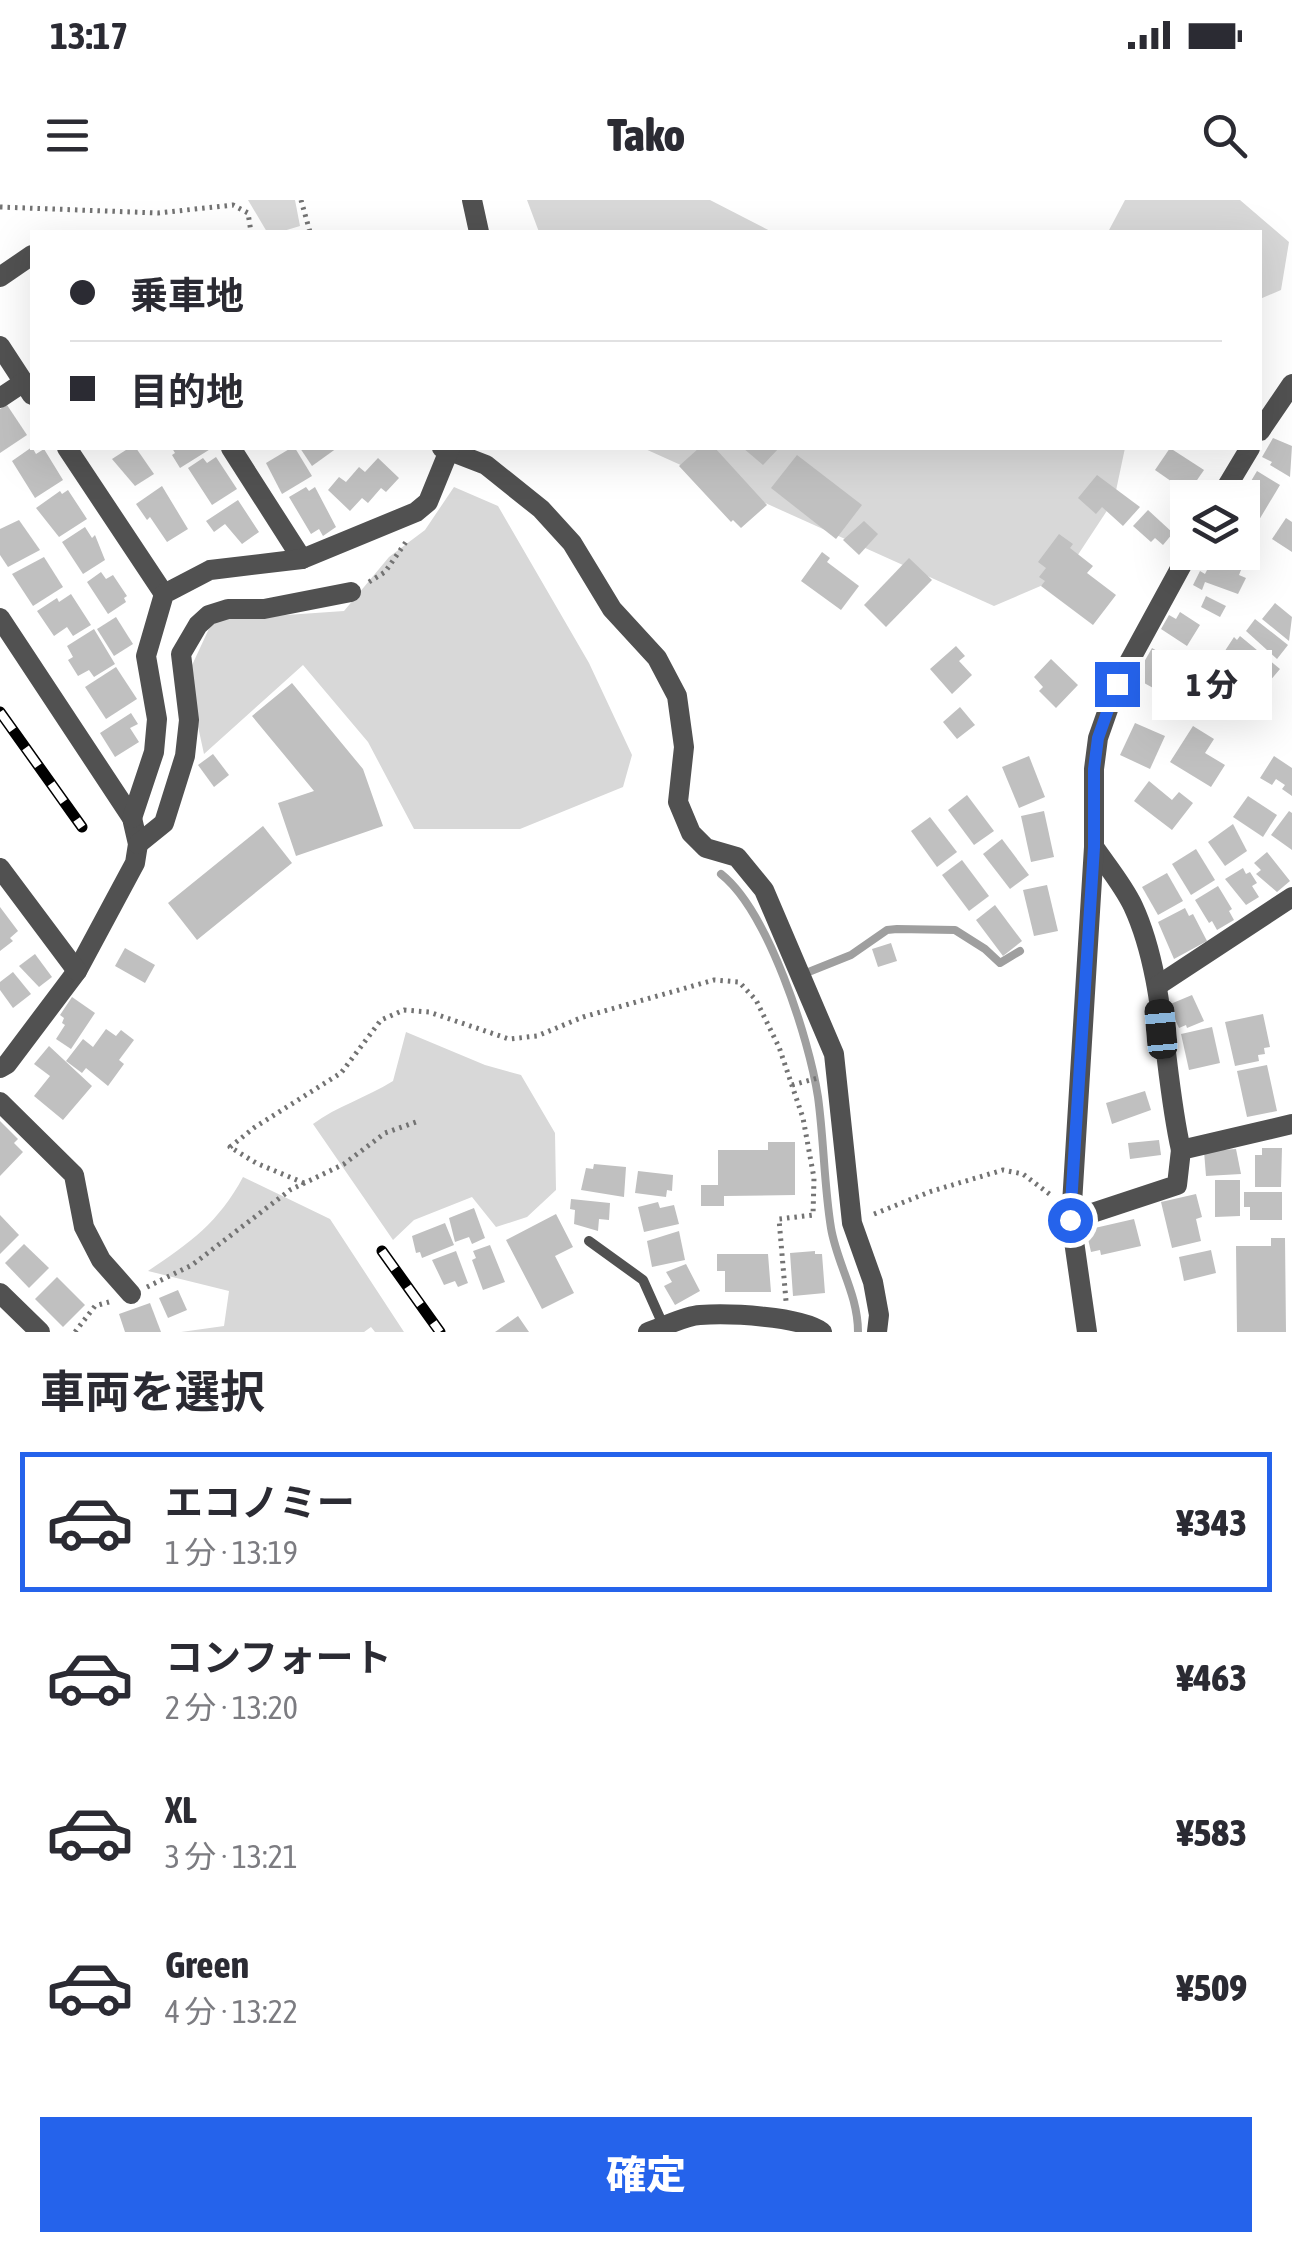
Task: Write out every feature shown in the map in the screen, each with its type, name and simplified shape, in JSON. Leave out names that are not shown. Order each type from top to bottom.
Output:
[{"type":"street","points":[[472,200],[479,230]]},
{"type":"street","points":[[0,277],[30,255]]},
{"type":"street","points":[[0,346],[28,389],[0,398]]},
{"type":"street","points":[[1262,427],[1292,384]]},
{"type":"street","points":[[68,450],[164,594]]},
{"type":"street","points":[[232,450],[302,558]]},
{"type":"street","points":[[132,818],[154,752],[157,719],[146,656],[164,594],[210,570],[302,558],[416,512],[428,502],[446,450]]},
{"type":"street","points":[[452,450],[486,465],[540,509],[572,543],[612,608],[657,658],[677,696],[684,746],[678,802],[691,834],[706,848],[736,858],[764,890],[834,1054],[852,1223],[872,1282],[877,1332]]},
{"type":"street","points":[[1231,480],[1249,450]]},
{"type":"street","points":[[1086,1332],[1071,1214],[1094,847],[1094,769],[1098,738],[1117,684],[1179,570]]},
{"type":"street","points":[[138,844],[164,824],[185,756],[189,720],[180,654],[198,625],[209,615],[228,609],[264,608],[351,592]]},
{"type":"street","points":[[0,618],[132,818],[138,844],[135,863],[77,971],[0,1068]]},
{"type":"street","points":[[1071,1214],[1177,1185],[1181,1150],[1157,986],[1133,906],[1094,847]]},
{"type":"street","points":[[0,868],[77,971]]},
{"type":"street","points":[[1157,986],[1292,896]]},
{"type":"street","points":[[0,1102],[74,1174],[84,1227],[102,1260],[132,1294]]},
{"type":"street","points":[[1181,1150],[1292,1125]]},
{"type":"street","points":[[0,1292],[40,1332]]},
{"type":"street","points":[[656,1329],[697,1315],[787,1320],[810,1324],[822,1332]]},
{"type":"lane","points":[[589,1241],[643,1280],[656,1329]]},
{"type":"path","points":[[301,200],[309,230]]},
{"type":"path","points":[[0,207],[158,214],[233,205],[248,213],[251,230]]},
{"type":"path","points":[[351,592],[385,572],[412,534]]},
{"type":"path","points":[[304,1183],[256,1163],[230,1147],[341,1073],[381,1020],[404,1010],[429,1012],[510,1039],[536,1036],[583,1017],[714,980],[739,982],[756,1000],[780,1046],[803,1118],[814,1178],[813,1215],[780,1219],[787,1320]]},
{"type":"path","points":[[75,1332],[95,1306],[132,1294],[192,1265],[290,1190],[344,1164],[385,1133],[419,1121]]},
{"type":"path","points":[[852,1223],[932,1191],[1002,1170],[1022,1174],[1040,1184],[1071,1214]]},
{"type":"shaded area","points":[[248,200],[295,200],[300,226],[266,230]]},
{"type":"shaded area","points":[[527,200],[710,200],[768,230],[538,230]]},
{"type":"shaded area","points":[[1125,200],[1240,200],[1289,242],[1281,290],[1262,298],[1262,230],[1109,230]]},
{"type":"shaded area","points":[[647,450],[1125,450],[1114,500],[1064,576],[994,606]]},
{"type":"shaded area","points":[[454,487],[498,506],[589,663],[632,755],[623,787],[520,829],[414,829],[368,742],[303,665],[204,754],[187,676],[213,620],[344,611],[389,557],[425,530]]},
{"type":"shaded area","points":[[406,1032],[485,1065],[521,1075],[555,1133],[556,1190],[527,1217],[496,1227],[472,1197],[414,1220],[393,1240],[313,1124],[393,1081]]},
{"type":"shaded area","points":[[243,1177],[330,1219],[404,1332],[375,1332],[371,1327],[364,1332],[181,1332],[224,1326],[229,1291],[148,1271],[202,1230],[224,1207]]},
{"type":"building","points":[[7,405],[27,435],[0,453],[0,409]]},
{"type":"building","points":[[1273,438],[1292,446],[1290,477],[1262,457]]},
{"type":"building","points":[[30,448],[36,454],[45,450],[63,480],[35,498],[12,461]]},
{"type":"building","points":[[126,450],[137,450],[154,474],[135,486],[112,459]]},
{"type":"building","points":[[173,450],[209,450],[180,468],[172,455]]},
{"type":"building","points":[[288,450],[296,450],[312,476],[282,494],[266,463]]},
{"type":"building","points":[[301,450],[334,450],[312,466]]},
{"type":"building","points":[[697,450],[717,450],[767,505],[741,528],[679,466]]},
{"type":"building","points":[[745,450],[777,450],[763,465]]},
{"type":"building","points":[[1169,450],[1204,470],[1197,480],[1170,480],[1155,470]]},
{"type":"building","points":[[797,455],[862,505],[836,539],[771,488]]},
{"type":"building","points":[[216,457],[237,489],[212,505],[188,468],[203,458],[207,463]]},
{"type":"building","points":[[378,458],[399,478],[386,492],[381,488],[368,503],[362,498],[350,511],[328,490],[339,477],[346,482],[359,467],[365,472]]},
{"type":"building","points":[[1257,471],[1280,485],[1260,518],[1260,480],[1252,480]]},
{"type":"building","points":[[1097,475],[1140,507],[1123,526],[1102,507],[1096,514],[1078,498]]},
{"type":"building","points":[[162,486],[188,529],[167,542],[136,504]]},
{"type":"building","points":[[306,487],[309,491],[315,487],[336,527],[323,536],[319,529],[311,534],[289,497]]},
{"type":"building","points":[[68,490],[87,519],[59,537],[36,508],[60,491],[62,494]]},
{"type":"building","points":[[238,500],[259,532],[242,544],[225,524],[214,532],[206,521]]},
{"type":"building","points":[[1148,510],[1170,530],[1170,537],[1163,545],[1155,538],[1151,542],[1133,526]]},
{"type":"building","points":[[1286,518],[1292,522],[1292,552],[1272,539]]},
{"type":"building","points":[[19,520],[40,550],[8,567],[0,555],[0,529]]},
{"type":"building","points":[[864,521],[878,534],[859,555],[843,540]]},
{"type":"building","points":[[85,527],[92,538],[95,535],[105,560],[83,574],[62,542]]},
{"type":"building","points":[[1059,534],[1093,566],[1087,573],[1116,595],[1093,625],[1041,586],[1045,581],[1039,577],[1046,568],[1038,562]]},
{"type":"building","points":[[822,552],[830,558],[827,562],[859,586],[841,610],[801,581]]},
{"type":"building","points":[[44,557],[63,587],[33,606],[12,574]]},
{"type":"building","points":[[909,558],[932,580],[886,627],[864,605]]},
{"type":"building","points":[[1207,570],[1241,570],[1239,575],[1246,578],[1238,594],[1205,582],[1202,590],[1193,585],[1200,571],[1205,574]]},
{"type":"building","points":[[101,572],[106,579],[113,575],[127,596],[126,602],[108,614],[87,582]]},
{"type":"building","points":[[71,594],[91,625],[73,636],[67,627],[54,636],[37,611]]},
{"type":"building","points":[[1206,596],[1226,606],[1220,617],[1201,607]]},
{"type":"building","points":[[1275,603],[1292,617],[1289,641],[1262,619]]},
{"type":"building","points":[[1180,612],[1200,625],[1187,646],[1161,629],[1169,615],[1176,619]]},
{"type":"building","points":[[116,617],[133,644],[114,656],[97,629]]},
{"type":"building","points":[[1255,619],[1288,645],[1277,659],[1246,631]]},
{"type":"building","points":[[94,629],[115,664],[94,677],[89,670],[78,676],[68,660],[73,657],[67,646]]},
{"type":"building","points":[[1240,636],[1280,669],[1257,696],[1217,663],[1234,637],[1237,640]]},
{"type":"building","points":[[956,646],[965,656],[959,661],[972,675],[952,694],[930,669]]},
{"type":"building","points":[[1152,648],[1173,660],[1155,689],[1135,678]]},
{"type":"building","points":[[1191,656],[1239,693],[1233,700],[1227,695],[1214,712],[1181,686],[1175,677]]},
{"type":"building","points":[[1051,659],[1078,685],[1056,708],[1039,691],[1043,687],[1034,677]]},
{"type":"building","points":[[116,667],[137,699],[106,719],[85,687]]},
{"type":"building","points":[[292,683],[363,769],[383,826],[296,856],[278,803],[314,791],[252,716]]},
{"type":"building","points":[[960,707],[975,725],[957,739],[943,722]]},
{"type":"building","points":[[131,713],[138,724],[130,728],[139,742],[115,757],[100,733]]},
{"type":"building","points":[[1135,723],[1165,736],[1150,769],[1120,755]]},
{"type":"building","points":[[1193,726],[1214,739],[1205,753],[1225,765],[1211,787],[1170,762]]},
{"type":"building","points":[[213,754],[229,775],[214,787],[198,765]]},
{"type":"building","points":[[1029,756],[1045,797],[1019,808],[1002,767]]},
{"type":"building","points":[[1274,756],[1292,768],[1292,796],[1276,779],[1272,785],[1260,778]]},
{"type":"building","points":[[1149,781],[1172,800],[1179,792],[1193,803],[1172,830],[1134,801]]},
{"type":"building","points":[[967,795],[994,831],[974,845],[948,810]]},
{"type":"building","points":[[1248,796],[1277,815],[1263,837],[1233,817]]},
{"type":"building","points":[[1044,811],[1054,857],[1031,862],[1021,816]]},
{"type":"building","points":[[1289,811],[1292,813],[1292,850],[1271,835]]},
{"type":"building","points":[[930,817],[957,852],[937,867],[911,831]]},
{"type":"building","points":[[1233,824],[1247,851],[1225,866],[1208,842]]},
{"type":"building","points":[[263,826],[292,863],[197,940],[168,903]]},
{"type":"building","points":[[1002,839],[1029,875],[1010,889],[983,854]]},
{"type":"building","points":[[1196,849],[1215,880],[1191,895],[1172,864]]},
{"type":"building","points":[[1267,852],[1290,881],[1277,892],[1256,874],[1261,870],[1254,863]]},
{"type":"building","points":[[962,860],[989,896],[969,911],[942,875]]},
{"type":"building","points":[[1243,868],[1257,883],[1252,886],[1259,897],[1246,905],[1225,879]]},
{"type":"building","points":[[1167,873],[1183,901],[1158,915],[1142,887]]},
{"type":"building","points":[[1047,885],[1058,931],[1034,936],[1023,890]]},
{"type":"building","points":[[1218,886],[1234,920],[1217,930],[1195,900]]},
{"type":"building","points":[[995,905],[1022,941],[1003,956],[976,920]]},
{"type":"building","points":[[0,907],[18,931],[0,951]]},
{"type":"building","points":[[1185,908],[1189,916],[1193,914],[1207,941],[1174,959],[1158,922]]},
{"type":"building","points":[[891,943],[897,961],[878,967],[872,949]]},
{"type":"building","points":[[125,948],[155,965],[145,983],[115,966]]},
{"type":"building","points":[[35,954],[52,977],[39,987],[19,966]]},
{"type":"building","points":[[13,972],[31,994],[13,1008],[0,990],[0,982]]},
{"type":"building","points":[[1192,995],[1204,1021],[1179,1028],[1168,1005]]},
{"type":"building","points":[[72,997],[95,1013],[71,1049],[56,1039],[65,1025],[60,1015]]},
{"type":"building","points":[[1263,1014],[1270,1047],[1264,1048],[1265,1054],[1258,1055],[1259,1061],[1235,1066],[1225,1022]]},
{"type":"building","points":[[1212,1027],[1220,1063],[1189,1070],[1181,1034]]},
{"type":"building","points":[[106,1029],[116,1036],[121,1030],[134,1040],[119,1060],[124,1064],[108,1086],[86,1068],[82,1073],[66,1061],[83,1039],[93,1047]]},
{"type":"building","points":[[49,1046],[92,1086],[63,1120],[34,1096],[50,1076],[34,1064]]},
{"type":"building","points":[[1267,1065],[1277,1111],[1247,1117],[1237,1071]]},
{"type":"building","points":[[1145,1091],[1151,1110],[1112,1124],[1106,1103]]},
{"type":"building","points":[[0,1121],[18,1139],[14,1143],[23,1152],[0,1176]]},
{"type":"building","points":[[1159,1140],[1161,1155],[1130,1159],[1128,1143]]},
{"type":"building","points":[[768,1142],[795,1142],[795,1195],[724,1196],[724,1206],[701,1206],[701,1185],[718,1185],[718,1150],[768,1150]]},
{"type":"building","points":[[1262,1148],[1282,1148],[1281,1187],[1255,1187],[1255,1155],[1262,1155]]},
{"type":"building","points":[[1236,1149],[1241,1174],[1206,1176],[1204,1151]]},
{"type":"building","points":[[594,1164],[626,1167],[624,1197],[581,1190],[586,1168],[593,1169]]},
{"type":"building","points":[[638,1171],[673,1175],[672,1191],[667,1190],[666,1197],[635,1193]]},
{"type":"building","points":[[1215,1180],[1240,1180],[1240,1216],[1215,1217]]},
{"type":"building","points":[[1244,1192],[1282,1192],[1282,1220],[1250,1220],[1250,1207],[1244,1207]]},
{"type":"building","points":[[1196,1194],[1202,1217],[1196,1219],[1201,1241],[1172,1248],[1161,1202]]},
{"type":"building","points":[[571,1199],[610,1203],[609,1220],[599,1219],[598,1231],[574,1224]]},
{"type":"building","points":[[658,1202],[660,1208],[674,1205],[679,1224],[644,1232],[638,1207]]},
{"type":"building","points":[[474,1208],[485,1238],[472,1244],[469,1237],[455,1242],[449,1218]]},
{"type":"building","points":[[556,1214],[573,1247],[555,1256],[574,1293],[542,1309],[506,1240]]},
{"type":"building","points":[[0,1215],[19,1235],[0,1254]]},
{"type":"building","points":[[1134,1219],[1141,1246],[1101,1255],[1100,1250],[1091,1252],[1086,1230]]},
{"type":"building","points":[[445,1223],[454,1245],[422,1258],[420,1252],[416,1253],[412,1236]]},
{"type":"building","points":[[679,1231],[685,1260],[652,1267],[647,1241]]},
{"type":"building","points":[[1271,1238],[1285,1238],[1286,1332],[1237,1332],[1236,1246],[1271,1246]]},
{"type":"building","points":[[24,1244],[49,1268],[29,1288],[5,1263]]},
{"type":"building","points":[[490,1245],[505,1282],[483,1290],[472,1260],[476,1258],[473,1251]]},
{"type":"building","points":[[1211,1250],[1216,1273],[1184,1281],[1179,1257]]},
{"type":"building","points":[[456,1251],[468,1283],[458,1287],[455,1281],[444,1285],[432,1260]]},
{"type":"building","points":[[790,1253],[822,1254],[825,1293],[793,1296]]},
{"type":"building","points":[[717,1254],[768,1254],[771,1292],[725,1292],[725,1271],[717,1271]]},
{"type":"building","points":[[686,1264],[700,1291],[675,1305],[664,1286],[672,1282],[666,1272]]},
{"type":"building","points":[[57,1277],[85,1305],[63,1327],[35,1299]]},
{"type":"building","points":[[178,1290],[187,1310],[168,1318],[159,1298]]},
{"type":"building","points":[[150,1303],[161,1332],[125,1332],[119,1314]]},
{"type":"building","points":[[518,1316],[529,1332],[495,1332]]},
{"type":"waterway","points":[[721,874],[755,916],[770,945],[806,1042],[818,1097],[831,1228],[855,1305],[858,1332]]},
{"type":"waterway","points":[[801,975],[851,955],[887,930],[955,930],[1000,963],[1020,951]]},
{"type":"railway","points":[[0,712],[82,827]]},
{"type":"railway","points":[[382,1251],[440,1332]]},
{"type":"route","points":[[1070,1220],[1094,847],[1094,769],[1098,738],[1117,684]]}]
